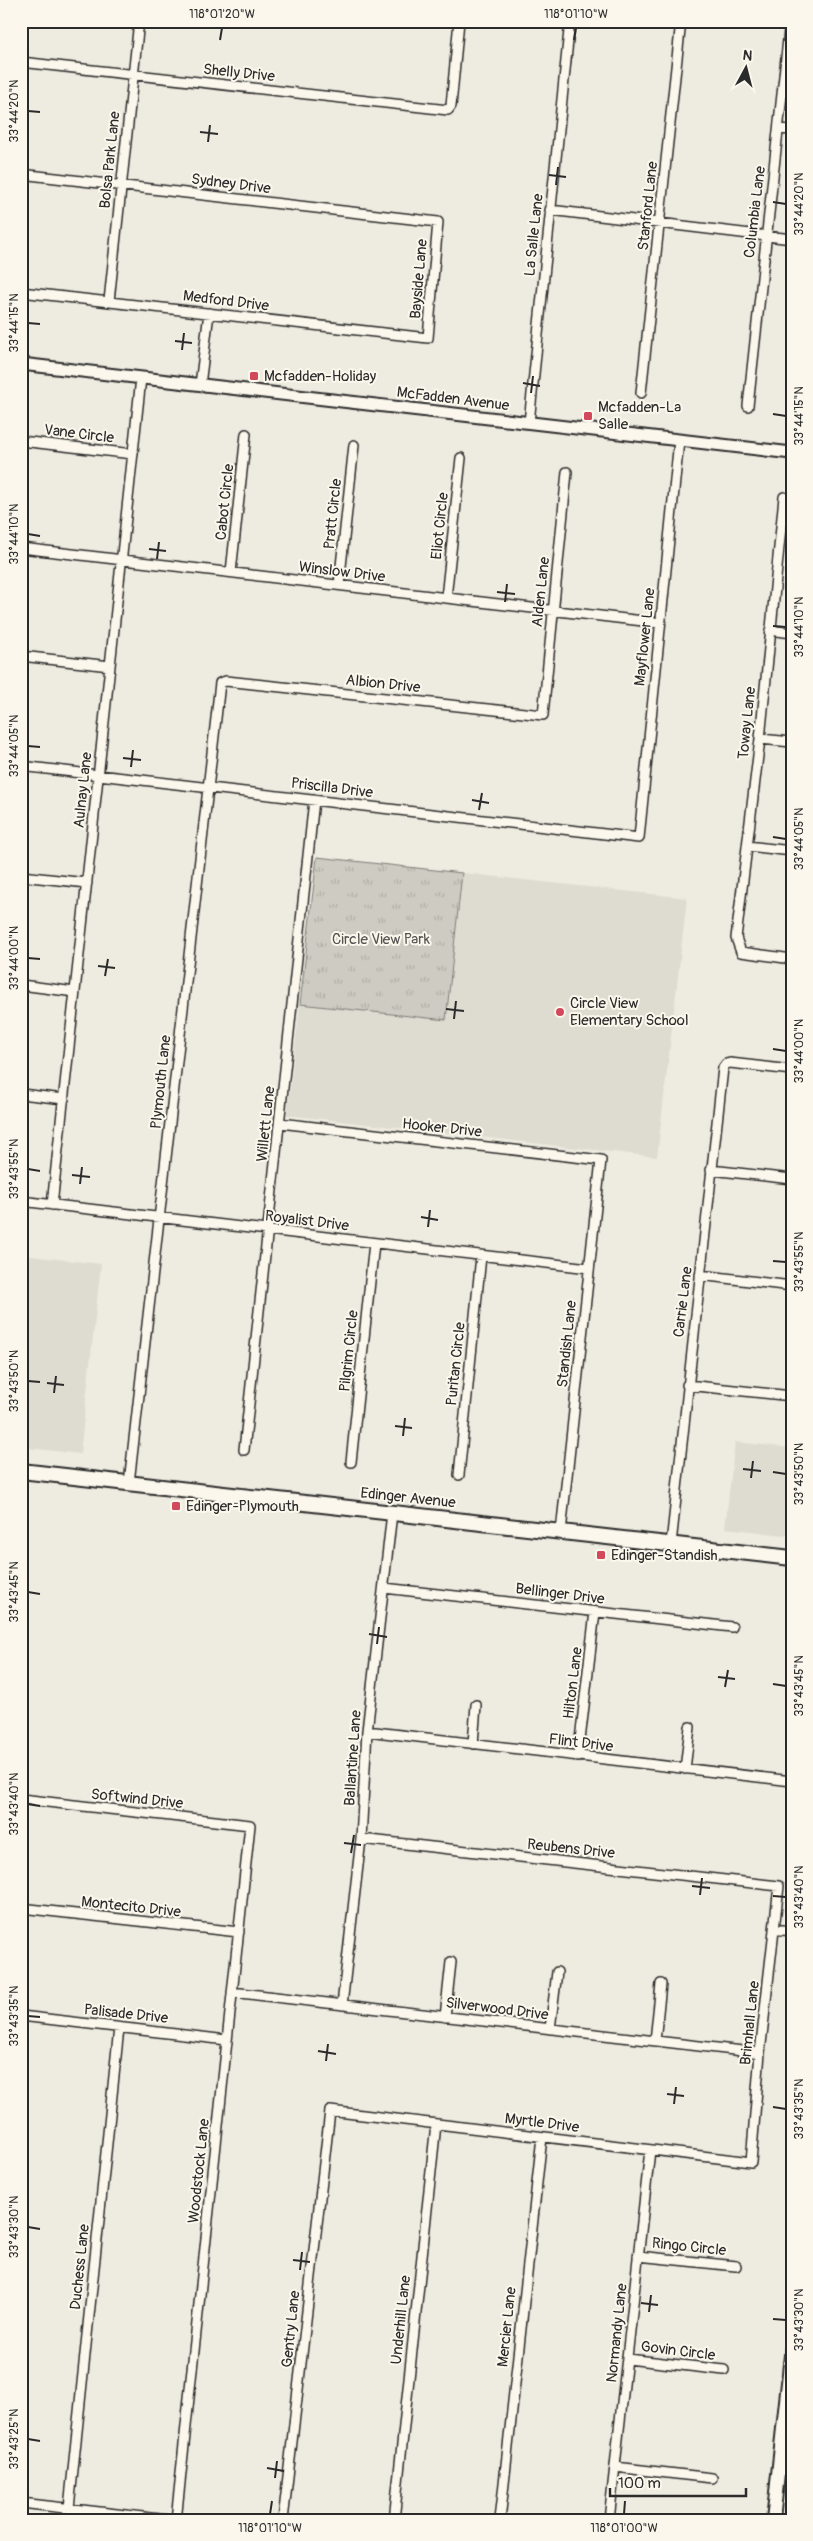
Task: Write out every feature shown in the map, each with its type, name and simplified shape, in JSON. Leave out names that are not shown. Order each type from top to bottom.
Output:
[{"type":"main road","name":"Edinger Avenue","points":[[21,1471],[792,1558]]},
{"type":"main road","points":[[772,2520],[792,2346]]},
{"type":"street","name":"Bolsa Park Lane","points":[[109,301],[139,21]]},
{"type":"street","name":"Shelly Drive","points":[[21,62],[448,110],[451,106],[459,21]]},
{"type":"street","name":"La Salle Lane","points":[[529,422],[570,21]]},
{"type":"street","name":"Stanford Lane","points":[[641,393],[682,21]]},
{"type":"street","name":"Columbia Lane","points":[[748,406],[765,236],[791,22]]},
{"type":"street","points":[[778,129],[792,130]]},
{"type":"street","name":"Sydney Drive","points":[[21,174],[438,222]]},
{"type":"street","points":[[550,210],[792,239]]},
{"type":"street","name":"Bayside Lane","points":[[428,338],[438,222]]},
{"type":"street","name":"Medford Drive","points":[[21,292],[428,338]]},
{"type":"street","points":[[200,385],[209,313]]},
{"type":"street","name":"McFadden Avenue","points":[[21,364],[792,453]]},
{"type":"street","name":"Aulnay Lane","points":[[52,1205],[141,378]]},
{"type":"street","name":"Cabot Circle","points":[[231,572],[246,434]]},
{"type":"street","name":"Mayflower Lane","points":[[639,838],[678,440]]},
{"type":"street","name":"Vane Circle","points":[[21,441],[133,454]]},
{"type":"street","name":"Pratt Circle","points":[[339,585],[354,445]]},
{"type":"street","name":"Eliot Circle","points":[[446,598],[461,458]]},
{"type":"street","name":"Alden Lane","points":[[543,715],[567,472]]},
{"type":"street","name":"Toway Lane","points":[[784,497],[760,739],[736,938],[741,952],[792,959]]},
{"type":"street","name":"Winslow Drive","points":[[21,548],[660,623]]},
{"type":"street","points":[[770,630],[792,632]]},
{"type":"street","points":[[21,656],[110,666]]},
{"type":"street","name":"Albion Drive","points":[[220,683],[226,681],[543,715]]},
{"type":"street","name":"Plymouth Lane","points":[[129,1483],[220,683]]},
{"type":"street","points":[[760,739],[792,742]]},
{"type":"street","name":"Priscilla Drive","points":[[21,766],[639,838]]},
{"type":"street","name":"Willett Lane","points":[[244,1450],[314,800]]},
{"type":"street","points":[[747,846],[792,852]]},
{"type":"street","points":[[21,876],[87,884]]},
{"type":"street","points":[[21,986],[75,992]]},
{"type":"street","name":"Carrie Lane","points":[[671,1544],[723,1068],[726,1064],[792,1070]]},
{"type":"street","points":[[21,1094],[64,1099]]},
{"type":"street","name":"Hooker Drive","points":[[280,1123],[601,1160]]},
{"type":"street","name":"Standish Lane","points":[[561,1532],[601,1160]]},
{"type":"street","points":[[711,1170],[792,1179]]},
{"type":"street","name":"Royalist Drive","points":[[21,1202],[589,1268]]},
{"type":"street","name":"Pilgrim Circle","points":[[352,1462],[374,1243]]},
{"type":"street","name":"Puritan Circle","points":[[459,1475],[481,1256]]},
{"type":"street","points":[[700,1275],[792,1286]]},
{"type":"street","points":[[687,1385],[792,1396]]},
{"type":"street","name":"Ballantine Lane","points":[[342,2005],[361,1839],[367,1731],[392,1513]]},
{"type":"street","name":"Bellinger Drive","points":[[384,1588],[732,1627]]},
{"type":"street","name":"Hilton Lane","points":[[578,1757],[595,1612]]},
{"type":"street","points":[[473,1744],[476,1705]]},
{"type":"street","points":[[685,1769],[690,1728]]},
{"type":"street","name":"Flint Drive","points":[[367,1731],[792,1781]]},
{"type":"street","name":"Softwind Drive","points":[[21,1799],[250,1825]]},
{"type":"street","name":"Woodstock Lane","points":[[176,2520],[250,1825]]},
{"type":"street","name":"Reubens Drive","points":[[361,1839],[779,1886]]},
{"type":"street","name":"Brimhall Lane","points":[[751,2162],[760,2053],[779,1886]]},
{"type":"street","name":"Montecito Drive","points":[[21,1908],[239,1932]]},
{"type":"street","points":[[774,1929],[792,1931]]},
{"type":"street","points":[[445,2017],[450,1962]]},
{"type":"street","points":[[550,2029],[557,1972]]},
{"type":"street","points":[[655,2041],[661,1984]]},
{"type":"street","name":"Silverwood Drive","points":[[232,1992],[760,2053]]},
{"type":"street","name":"Palisade Drive","points":[[21,2016],[227,2040]]},
{"type":"street","name":"Duchess Lane","points":[[69,2508],[119,2028]]},
{"type":"street","name":"Myrtle Drive","points":[[330,2111],[751,2162]]},
{"type":"street","name":"Gentry Lane","points":[[284,2520],[330,2111]]},
{"type":"street","name":"Underhill Lane","points":[[394,2520],[436,2124]]},
{"type":"street","name":"Mercier Lane","points":[[500,2520],[542,2137]]},
{"type":"street","name":"Normandy Lane","points":[[609,2520],[650,2150]]},
{"type":"street","name":"Ringo Circle","points":[[638,2256],[736,2266]]},
{"type":"street","name":"Govin Circle","points":[[628,2359],[724,2370]]},
{"type":"street","points":[[615,2466],[712,2478]]},
{"type":"street","points":[[21,2503],[169,2520]]},
{"type":"shaded area","name":"Circle View Elementary School","points":[[462,873],[687,898],[657,1157],[287,1115],[300,1004],[446,1020]]},
{"type":"shaded area","points":[[21,1255],[101,1264],[80,1454],[21,1447]]},
{"type":"shaded area","points":[[735,1442],[792,1448],[792,1536],[725,1528]]},
{"type":"green space","name":"Circle View Park","points":[[317,857],[462,873],[446,1020],[300,1004]]},
{"type":"place","name":"Mcfadden-Holiday","points":[[254,376]]},
{"type":"place","name":"Mcfadden-La Salle","points":[[588,416]]},
{"type":"place","name":"Circle View Elementary School","points":[[560,1012]]},
{"type":"place","name":"Edinger-Plymouth","points":[[176,1506]]},
{"type":"place","name":"Edinger-Standish","points":[[601,1555]]}]
